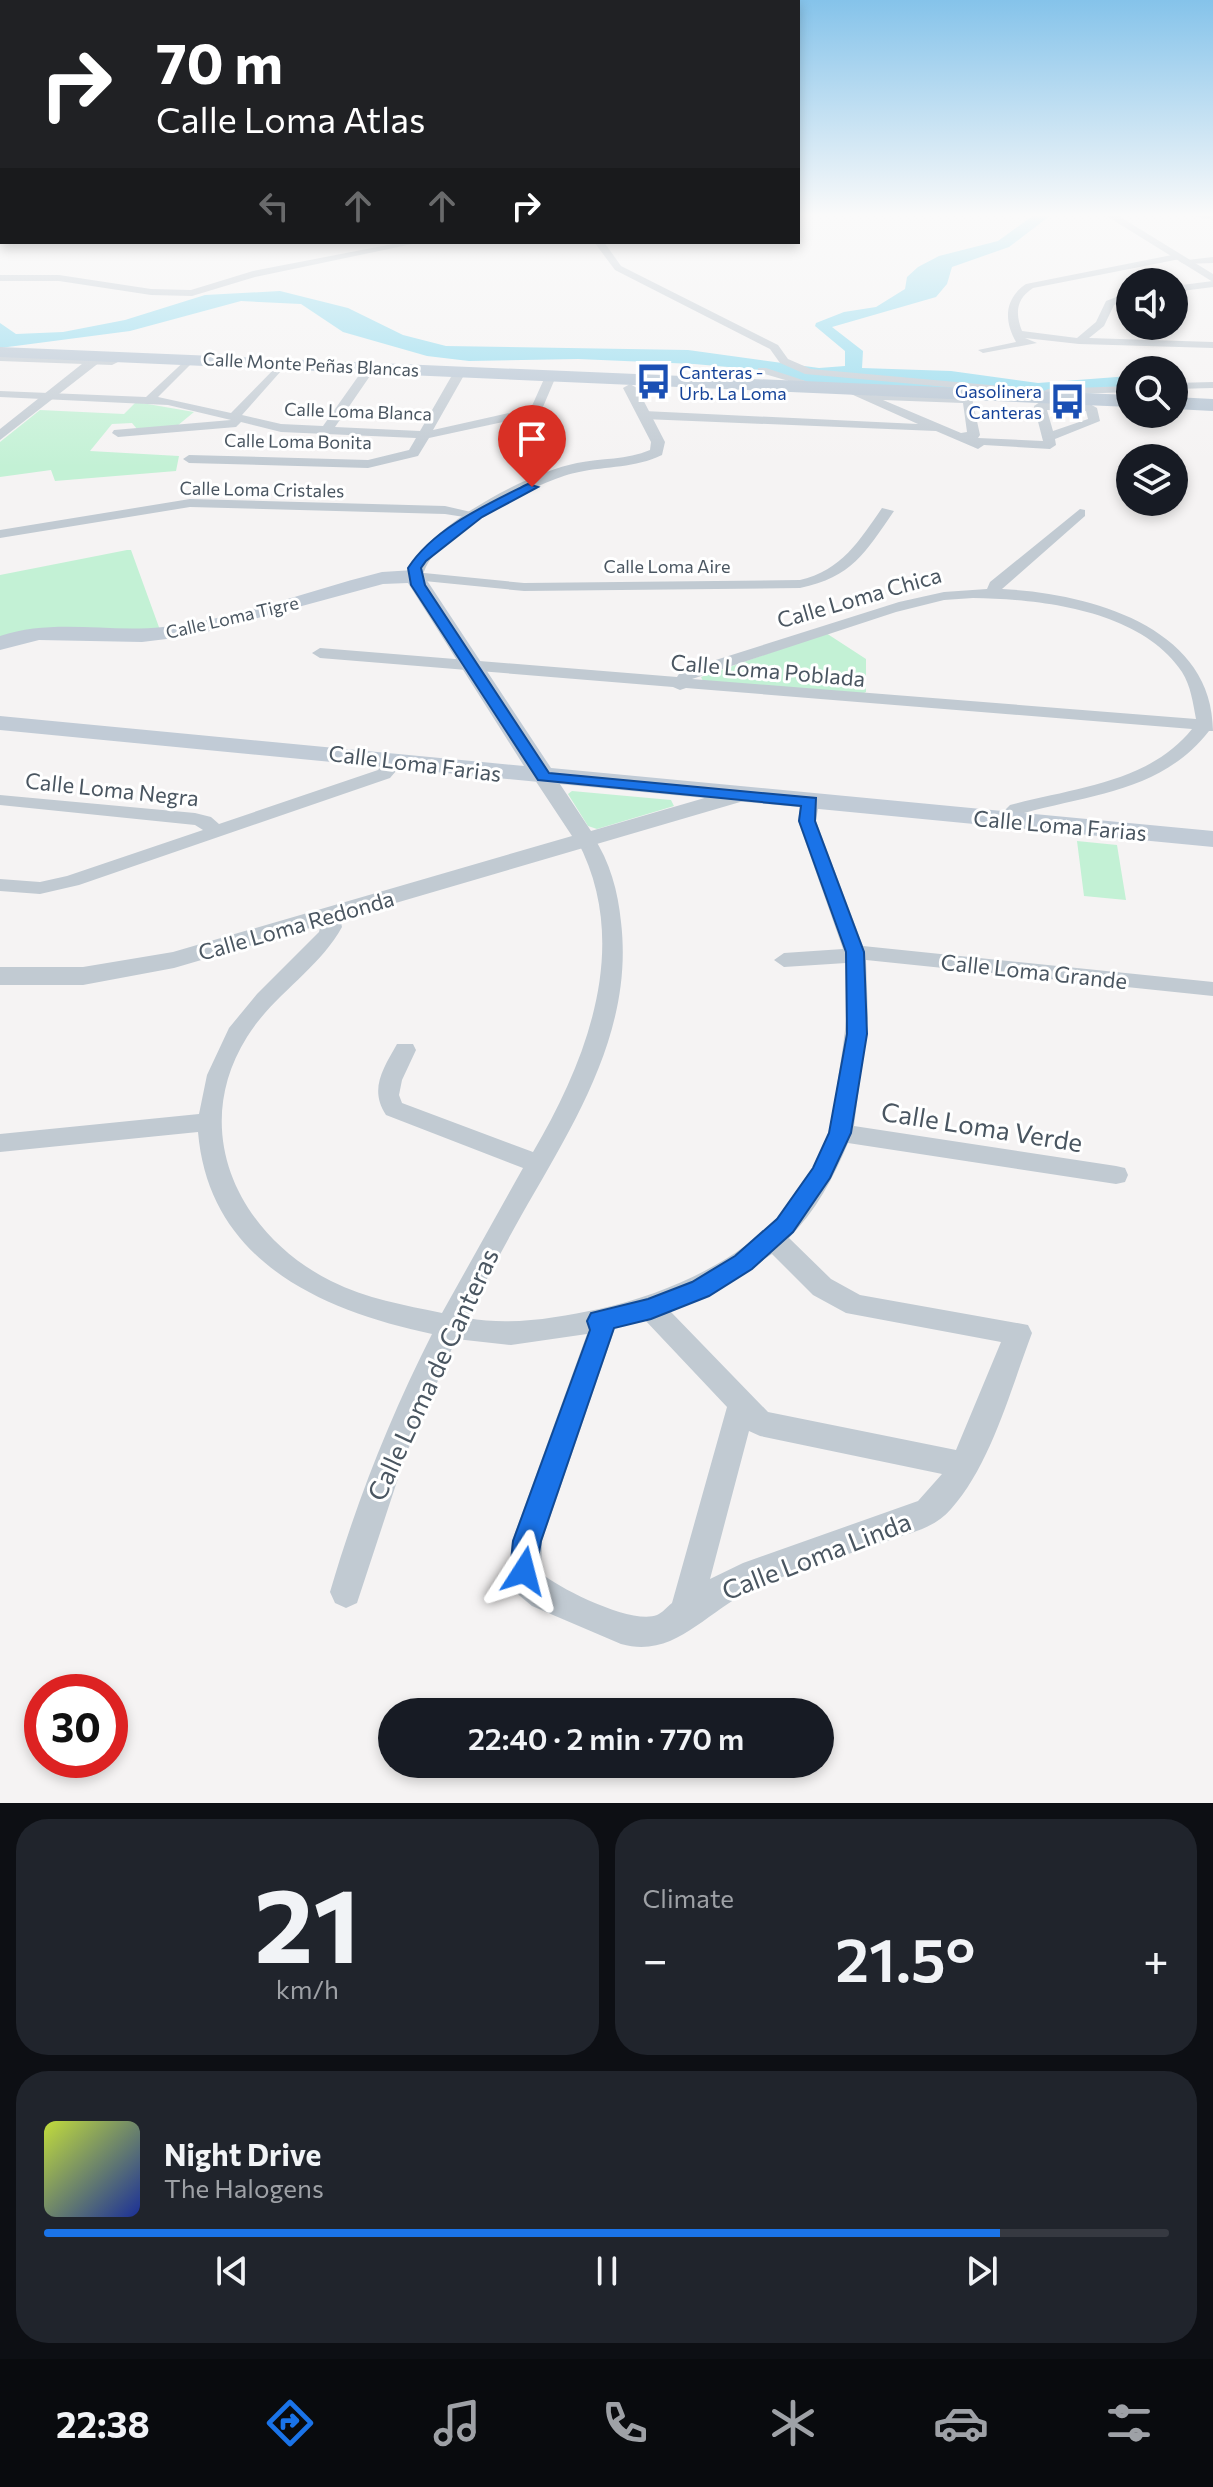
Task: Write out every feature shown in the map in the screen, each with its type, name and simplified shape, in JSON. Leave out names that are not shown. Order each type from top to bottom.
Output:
[{"type":"main road","name":"Calle Monte Peñas Blancas","points":[[0,355],[624,383]]},
{"type":"main road","points":[[624,383],[648,379],[806,387],[851,393],[1116,400]]},
{"type":"main road","points":[[1188,404],[1213,405]]},
{"type":"main road","name":"Calle Loma Tigre","points":[[0,643],[38,632],[119,636],[176,632],[382,578],[414,576]]},
{"type":"main road","name":"Calle Loma de Canteras","points":[[414,576],[544,777]]},
{"type":"main road","name":"Calle Loma Farias","points":[[0,723],[1213,839]]},
{"type":"street","points":[[679,299],[774,347],[784,361],[809,372],[1040,392],[1116,389]]},
{"type":"street","points":[[1013,299],[1011,306],[1019,339]]},
{"type":"street","points":[[1079,341],[1100,324],[1110,303],[1116,301]]},
{"type":"street","points":[[1019,339],[1213,345]]},
{"type":"street","points":[[983,350],[1019,339],[1112,342]]},
{"type":"street","points":[[1,435],[99,358]]},
{"type":"street","points":[[149,400],[187,362]]},
{"type":"street","name":"Calle Monte Peñas Blancas","points":[[187,362],[277,369],[624,383]]},
{"type":"street","points":[[118,433],[236,423],[277,369]]},
{"type":"street","points":[[762,370],[807,382],[806,387]]},
{"type":"street","points":[[327,430],[366,373]]},
{"type":"street","name":"Calle Loma Bonita","points":[[189,459],[368,464],[414,453],[457,377]]},
{"type":"street","name":"Calle Loma Blanca","points":[[0,394],[168,401],[281,428],[425,435],[536,411],[548,381]]},
{"type":"street","points":[[414,576],[421,558],[477,515],[565,471],[653,455],[660,446],[624,383]]},
{"type":"street","points":[[1188,386],[1213,385]]},
{"type":"street","points":[[696,387],[922,398],[971,417],[974,435],[963,439]]},
{"type":"street","points":[[851,393],[999,454]]},
{"type":"street","points":[[1008,396],[1021,401],[1087,406]]},
{"type":"street","points":[[1049,441],[1040,406],[1087,406]]},
{"type":"street","points":[[963,439],[1049,441],[1094,421],[1087,406]]},
{"type":"street","points":[[644,415],[934,428]]},
{"type":"street","name":"Calle Loma Cristales","points":[[0,534],[195,503],[445,510],[477,515]]},
{"type":"street","name":"Calle Loma Aire","points":[[414,576],[524,587],[800,584],[823,579],[846,568],[887,511]]},
{"type":"street","points":[[994,593],[995,585],[1080,513]]},
{"type":"street","name":"Calle Loma Chica","points":[[680,685],[687,674],[903,605],[952,595],[994,593],[1081,607],[1121,620],[1150,635],[1171,650],[1191,672],[1209,726]]},
{"type":"street","name":"Calle Loma Poblada","points":[[320,653],[680,685],[1209,726]]},
{"type":"street","points":[[1011,820],[1012,812],[1017,809],[1132,780],[1177,752],[1209,726]]},
{"type":"street","name":"Calle Loma Negra","points":[[0,885],[32,888],[64,884],[384,774],[394,763]]},
{"type":"street","name":"Calle Loma de Canteras","points":[[346,1592],[383,1472],[450,1328],[591,1057],[608,1001],[608,907],[596,858],[544,777]]},
{"type":"street","points":[[671,789],[690,793],[697,799],[694,806],[684,812]]},
{"type":"street","name":"Calle Loma Redonda","points":[[0,976],[83,976],[143,967],[739,795]]},
{"type":"street","name":"Calle Loma Negra","points":[[0,800],[195,819],[216,831]]},
{"type":"street","points":[[331,915],[332,927],[327,936],[271,989],[236,1036],[218,1074],[210,1122],[211,1149],[220,1183],[241,1220],[273,1257],[300,1278],[351,1304],[450,1328],[521,1333],[651,1309],[716,1280],[772,1238],[811,1191],[840,1133],[857,1034],[855,954],[807,821],[810,802]]},
{"type":"street","name":"Calle Loma Grande","points":[[784,960],[855,954],[1213,989]]},
{"type":"street","points":[[405,1050],[386,1091],[394,1109],[536,1163]]},
{"type":"street","points":[[0,1143],[210,1122]]},
{"type":"street","name":"Calle Loma Verde","points":[[840,1133],[1116,1175]]},
{"type":"street","name":"Calle Loma Linda","points":[[599,1321],[602,1330],[527,1541],[525,1580],[543,1595],[635,1632],[661,1631],[743,1578],[928,1512],[949,1493],[1018,1333],[855,1305],[822,1287],[772,1238]]},
{"type":"street","points":[[651,1309],[741,1407],[760,1423],[963,1465]]},
{"type":"street","points":[[685,1613],[741,1407]]},
{"type":"green space","points":[[136,402],[194,412],[177,426],[137,429],[132,423],[112,424],[90,451],[179,456],[176,471],[55,481],[51,470],[0,477],[0,442],[40,410],[124,414]]},
{"type":"green space","points":[[131,550],[160,630],[0,640],[0,575]]},
{"type":"green space","points":[[826,633],[866,659],[866,692],[860,695],[703,681],[701,677]]},
{"type":"green space","points":[[572,791],[671,800],[674,806],[597,829],[588,826],[568,794]]},
{"type":"green space","points":[[1077,841],[1117,845],[1126,900],[1084,896]]},
{"type":"water","points":[[192,299],[313,299],[348,308],[403,335],[446,346],[688,350],[819,368],[845,366],[845,351],[815,326],[844,312],[876,307],[889,299],[929,299],[832,327],[863,351],[862,368],[951,371],[1038,383],[1116,377],[1116,391],[1083,394],[807,382],[762,370],[694,364],[578,359],[469,361],[427,356],[343,332],[301,304],[241,301],[130,331],[0,348],[0,323],[16,334],[63,332],[125,320]]},
{"type":"place","name":"Canteras - Urb. La Loma","points":[[653,382]]},
{"type":"place","name":"Gasolinera Canteras","points":[[1068,401]]},
{"type":"route","points":[[524,1571],[527,1541],[602,1330],[599,1321],[651,1309],[701,1289],[744,1262],[785,1225],[823,1172],[840,1133],[857,1034],[855,952],[807,821],[810,802],[544,777],[418,585],[414,568],[421,558],[477,515],[532,487]]}]
